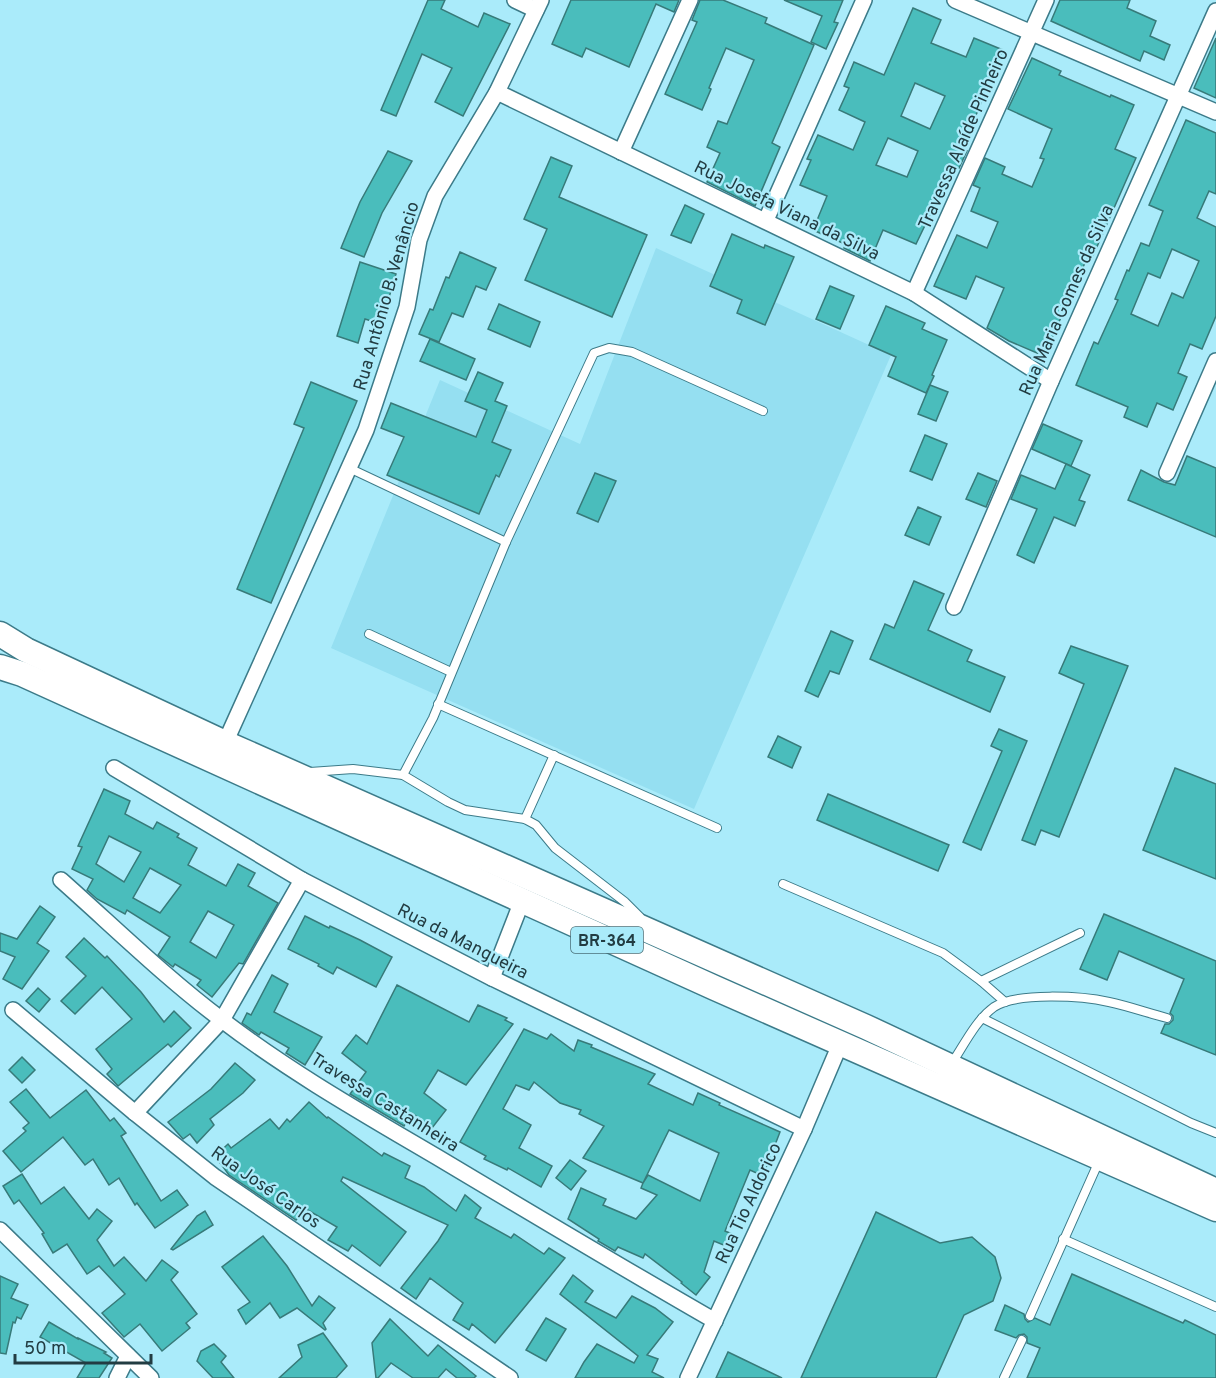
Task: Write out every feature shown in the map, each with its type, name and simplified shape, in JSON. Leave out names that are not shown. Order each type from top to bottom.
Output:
[{"type":"highway","name":"BR-364","points":[[0,634],[26,650],[225,743],[659,935],[1216,1191]]},
{"type":"highway","name":"BR-364","points":[[0,668],[22,674],[715,988],[1216,1209]]},
{"type":"street","points":[[515,0],[539,5]]},
{"type":"street","points":[[621,152],[690,0]]},
{"type":"street","points":[[766,220],[864,0]]},
{"type":"street","points":[[955,0],[1216,112]]},
{"type":"street","name":"Travessa Alaíde Pinheiro","points":[[914,293],[1046,0]]},
{"type":"street","name":"Rua Antônio B. Venâncio","points":[[225,743],[366,430],[407,307],[419,240],[435,196],[497,92],[539,5]]},
{"type":"street","name":"Rua Maria Gomes da Silva","points":[[954,607],[1051,381],[1216,11]]},
{"type":"street","name":"Rua Josefa Viana da Silva","points":[[497,92],[914,293],[1051,381]]},
{"type":"street","points":[[1167,473],[1216,362]]},
{"type":"street","name":"Rua da Mangueira","points":[[114,768],[302,880],[492,978],[804,1129]]},
{"type":"street","name":"Travessa Castanheira","points":[[61,880],[159,968],[222,1020],[346,1103],[714,1321]]},
{"type":"street","points":[[135,1113],[222,1020],[302,880]]},
{"type":"street","points":[[492,978],[522,901]]},
{"type":"street","name":"Rua José Carlos","points":[[14,1011],[215,1177],[510,1378]]},
{"type":"street","name":"Rua Tio Aldorico","points":[[688,1378],[804,1129],[841,1042]]},
{"type":"street","points":[[0,1230],[151,1378]]},
{"type":"street","points":[[117,1378],[128,1356]]},
{"type":"lane","points":[[403,775],[438,704],[506,542],[594,354],[609,348],[632,352],[763,411]]},
{"type":"lane","points":[[349,468],[506,542]]},
{"type":"lane","points":[[369,634],[451,672]]},
{"type":"lane","points":[[438,704],[717,828]]},
{"type":"lane","points":[[525,819],[554,756]]},
{"type":"lane","points":[[293,773],[353,769],[403,775],[465,810],[525,819],[536,825],[555,848],[625,902],[659,935]]},
{"type":"lane","points":[[783,884],[943,952],[1005,1002]]},
{"type":"lane","points":[[981,981],[1080,933]]},
{"type":"lane","points":[[950,1067],[982,1018],[1005,1002],[1059,997],[1107,1001],[1167,1018]]},
{"type":"lane","points":[[982,1018],[1191,1123],[1216,1133]]},
{"type":"lane","points":[[1030,1316],[1100,1158]]},
{"type":"lane","points":[[1063,1239],[1216,1307]]},
{"type":"lane","points":[[1004,1378],[1022,1340]]},
{"type":"shaded area","points":[[656,248],[891,355],[694,809],[331,648],[440,380],[580,444]]},
{"type":"building","points":[[428,0],[445,0],[441,9],[478,27],[484,13],[510,24],[463,116],[435,102],[452,68],[422,54],[396,116],[381,110]]},
{"type":"building","points":[[571,0],[679,0],[674,12],[656,4],[629,67],[586,48],[582,57],[552,44]]},
{"type":"building","points":[[700,0],[723,0],[767,18],[765,23],[814,45],[772,143],[780,147],[755,206],[707,182],[720,153],[707,147],[718,121],[727,124],[754,60],[726,48],[702,110],[665,94],[697,22],[692,20]]},
{"type":"building","points":[[784,0],[843,0],[834,22],[838,23],[826,49],[811,42],[822,16]]},
{"type":"building","points":[[1060,0],[1130,0],[1127,8],[1156,21],[1150,36],[1170,45],[1164,60],[1144,51],[1140,61],[1051,21]]},
{"type":"building","points":[[913,8],[941,20],[931,43],[966,57],[974,38],[1003,50],[962,149],[967,151],[959,168],[948,164],[937,190],[941,192],[916,244],[883,230],[870,261],[844,248],[845,244],[813,230],[827,196],[800,185],[811,160],[807,159],[818,135],[853,150],[865,122],[839,110],[849,88],[844,86],[854,62],[884,75]],"holes":[[[915,83],[945,96],[930,129],[901,116]],[[888,138],[918,151],[907,177],[876,165]]]},
{"type":"building","points":[[1216,38],[1216,98],[1194,88]]},
{"type":"building","points":[[1032,58],[1061,71],[1059,75],[1134,105],[1115,149],[1136,158],[1092,258],[1088,256],[1044,356],[1009,341],[987,328],[1004,288],[976,276],[966,299],[934,286],[957,235],[987,248],[998,222],[971,211],[980,188],[973,185],[985,158],[1005,167],[1002,174],[1032,187],[1044,159],[1040,158],[1052,129],[1008,109]]},
{"type":"building","points":[[1186,120],[1216,133],[1216,194],[1209,191],[1197,218],[1216,227],[1216,316],[1202,349],[1190,344],[1178,373],[1187,377],[1173,410],[1157,403],[1147,427],[1124,417],[1128,407],[1076,385],[1094,342],[1098,344],[1118,300],[1115,299],[1127,270],[1129,271],[1141,243],[1149,246],[1163,211],[1149,205]],"holes":[[[1172,249],[1199,261],[1183,298],[1172,293],[1158,326],[1131,314],[1148,273],[1160,278]]]},
{"type":"building","points":[[388,151],[412,161],[382,213],[364,257],[341,248],[360,202]]},
{"type":"building","points":[[551,157],[572,166],[559,197],[647,235],[612,317],[525,280],[547,229],[524,219]]},
{"type":"building","points":[[685,205],[704,214],[691,243],[671,235]]},
{"type":"building","points":[[732,234],[764,248],[765,245],[794,257],[765,325],[737,313],[742,300],[710,286]]},
{"type":"building","points":[[460,252],[496,268],[486,290],[476,286],[463,317],[452,313],[439,342],[419,334]]},
{"type":"building","points":[[360,262],[396,274],[381,324],[365,319],[358,343],[337,336]]},
{"type":"building","points":[[830,286],[854,296],[840,329],[816,319]]},
{"type":"building","points":[[499,304],[540,322],[530,347],[488,329]]},
{"type":"building","points":[[886,306],[925,323],[922,329],[947,340],[926,393],[888,376],[896,357],[869,345]]},
{"type":"building","points":[[430,339],[475,359],[466,380],[420,361]]},
{"type":"building","points":[[478,372],[503,383],[495,401],[507,406],[492,442],[511,450],[499,477],[496,475],[479,514],[387,475],[404,437],[381,428],[391,403],[476,437],[487,410],[465,401]]},
{"type":"building","points":[[311,382],[357,401],[271,603],[237,589],[304,428],[294,424]]},
{"type":"building","points":[[930,385],[948,392],[936,421],[918,414]]},
{"type":"building","points":[[1043,424],[1082,441],[1071,466],[1032,449]]},
{"type":"building","points":[[925,435],[947,444],[932,480],[910,471]]},
{"type":"building","points":[[1187,456],[1216,468],[1216,537],[1128,500],[1141,470],[1175,485]]},
{"type":"building","points":[[1066,464],[1090,475],[1079,500],[1085,502],[1075,526],[1054,517],[1034,563],[1017,555],[1037,509],[1011,499],[1021,475],[1055,489]]},
{"type":"building","points":[[595,473],[616,481],[598,522],[577,513]]},
{"type":"building","points":[[978,473],[997,481],[986,507],[966,499]]},
{"type":"building","points":[[918,507],[941,517],[929,545],[905,535]]},
{"type":"building","points":[[914,581],[944,594],[928,630],[972,650],[967,661],[1005,677],[990,712],[870,659],[885,624],[894,628]]},
{"type":"building","points":[[831,631],[853,641],[839,674],[830,671],[818,697],[805,691]]},
{"type":"building","points":[[1071,646],[1128,666],[1059,837],[1041,830],[1035,845],[1022,840],[1084,684],[1059,673]]},
{"type":"building","points":[[999,729],[1027,741],[981,850],[963,842],[1002,751],[991,746]]},
{"type":"building","points":[[778,736],[801,747],[792,768],[768,757]]},
{"type":"building","points":[[1175,768],[1216,784],[1216,879],[1143,850]]},
{"type":"building","points":[[104,789],[130,801],[125,814],[153,829],[157,822],[179,834],[177,837],[197,848],[188,865],[226,886],[238,864],[255,873],[248,886],[278,903],[243,964],[239,963],[212,997],[197,985],[201,980],[175,964],[173,967],[158,955],[170,937],[127,910],[125,914],[97,899],[87,890],[93,879],[72,869],[82,847],[78,846]],"holes":[[[109,836],[141,852],[124,882],[96,864]],[[150,868],[181,885],[160,913],[133,898]],[[208,911],[234,925],[216,958],[190,942]]]},
{"type":"building","points":[[828,794],[949,845],[938,871],[817,820]]},
{"type":"building","points":[[40,906],[55,917],[37,943],[49,951],[22,989],[3,979],[15,957],[0,951],[0,933],[17,939]]},
{"type":"building","points":[[1104,914],[1216,961],[1216,1055],[1161,1033],[1165,1024],[1173,1020],[1170,1013],[1184,979],[1119,951],[1107,980],[1080,969]]},
{"type":"building","points":[[305,916],[392,957],[376,987],[337,967],[333,974],[318,966],[319,964],[288,949]]},
{"type":"building","points":[[84,938],[105,958],[107,956],[141,992],[164,1022],[174,1011],[191,1028],[171,1047],[168,1044],[118,1086],[107,1074],[112,1069],[96,1049],[132,1019],[102,987],[75,1014],[61,1001],[86,976],[66,957]]},
{"type":"building","points":[[272,975],[288,984],[274,1012],[322,1037],[305,1065],[286,1053],[289,1048],[261,1032],[259,1035],[242,1023],[247,1013],[251,1015]]},
{"type":"building","points":[[397,985],[469,1022],[478,1005],[507,1018],[505,1020],[513,1024],[466,1085],[438,1070],[424,1093],[446,1110],[432,1128],[412,1113],[404,1126],[350,1094],[366,1072],[342,1053],[356,1035],[367,1044]]},
{"type":"building","points":[[38,988],[50,999],[39,1012],[26,1001]]},
{"type":"building","points":[[524,1029],[547,1039],[551,1034],[574,1051],[578,1040],[592,1045],[591,1047],[655,1074],[648,1084],[693,1105],[698,1093],[720,1103],[719,1105],[780,1132],[763,1176],[750,1170],[725,1231],[732,1234],[726,1246],[714,1241],[704,1272],[710,1277],[696,1295],[645,1254],[643,1258],[618,1247],[615,1251],[568,1219],[581,1188],[606,1199],[603,1205],[636,1219],[657,1195],[641,1188],[643,1183],[583,1158],[604,1126],[579,1114],[581,1110],[560,1103],[534,1082],[529,1090],[516,1085],[503,1109],[531,1125],[519,1148],[552,1166],[541,1187],[508,1168],[507,1170],[484,1159],[486,1156],[460,1142]],"holes":[[[669,1130],[719,1153],[700,1201],[648,1175],[643,1183]]]},
{"type":"building","points":[[22,1057],[35,1070],[22,1083],[9,1070]]},
{"type":"building","points":[[235,1063],[255,1080],[243,1093],[210,1119],[214,1125],[197,1143],[190,1134],[183,1139],[168,1122],[211,1089]]},
{"type":"building","points":[[26,1089],[50,1118],[86,1090],[110,1121],[114,1118],[126,1133],[121,1136],[161,1201],[177,1190],[188,1205],[155,1228],[137,1203],[135,1205],[119,1178],[109,1185],[93,1159],[85,1165],[63,1137],[21,1172],[3,1151],[26,1131],[23,1128],[29,1123],[10,1102]]},
{"type":"building","points":[[309,1102],[327,1118],[382,1156],[384,1153],[410,1166],[405,1178],[424,1187],[456,1211],[465,1195],[481,1208],[475,1218],[511,1238],[514,1234],[544,1254],[549,1248],[565,1258],[495,1343],[472,1324],[469,1330],[453,1320],[463,1303],[430,1278],[416,1299],[401,1288],[448,1225],[343,1177],[341,1181],[406,1232],[380,1266],[352,1245],[348,1251],[328,1240],[337,1227],[306,1209],[296,1220],[229,1175],[215,1156],[228,1144],[231,1148],[270,1119],[279,1129],[287,1119],[290,1122]]},
{"type":"building","points":[[570,1160],[586,1171],[571,1190],[556,1178]]},
{"type":"building","points":[[22,1174],[41,1204],[64,1187],[89,1219],[97,1209],[112,1221],[97,1240],[114,1266],[124,1257],[146,1281],[162,1260],[178,1272],[171,1280],[197,1314],[186,1323],[190,1328],[162,1351],[140,1324],[124,1337],[102,1313],[125,1294],[99,1266],[87,1274],[67,1244],[53,1253],[42,1234],[44,1233],[19,1200],[14,1204],[3,1186]]},
{"type":"building","points":[[205,1211],[213,1225],[173,1250],[171,1249],[197,1216]]},
{"type":"building","points":[[876,1212],[940,1243],[972,1237],[995,1257],[1001,1278],[993,1301],[964,1315],[936,1378],[801,1378]]},
{"type":"building","points":[[263,1236],[287,1266],[312,1306],[319,1296],[335,1308],[323,1323],[325,1330],[297,1308],[280,1318],[270,1303],[246,1324],[238,1310],[250,1302],[222,1267]]},
{"type":"building","points":[[1072,1274],[1183,1323],[1185,1320],[1216,1335],[1216,1378],[1027,1378],[1040,1348],[1027,1343],[1027,1337],[1024,1334],[1016,1338],[995,1330],[1005,1305],[1024,1314],[1028,1322],[1035,1318],[1050,1325]]},
{"type":"building","points":[[573,1275],[593,1291],[585,1302],[616,1318],[632,1296],[655,1308],[673,1322],[647,1355],[658,1359],[652,1372],[664,1378],[575,1378],[597,1344],[634,1363],[638,1356],[560,1294]]},
{"type":"building","points":[[0,1276],[18,1284],[11,1298],[28,1305],[21,1319],[17,1317],[15,1323],[13,1322],[6,1354],[0,1353]]},
{"type":"building","points":[[546,1318],[566,1329],[546,1361],[526,1350]]},
{"type":"building","points":[[390,1319],[428,1356],[438,1345],[476,1376],[457,1378],[446,1369],[438,1378],[413,1378],[391,1363],[376,1378],[372,1343]]},
{"type":"building","points":[[49,1322],[106,1352],[104,1353],[112,1358],[99,1378],[77,1378],[86,1363],[40,1337]]},
{"type":"building","points":[[323,1333],[347,1366],[336,1378],[279,1378],[302,1357],[298,1345]]},
{"type":"building","points":[[214,1344],[226,1356],[221,1362],[234,1378],[213,1378],[197,1361],[201,1351]]},
{"type":"building","points":[[728,1352],[782,1378],[716,1378]]}]
